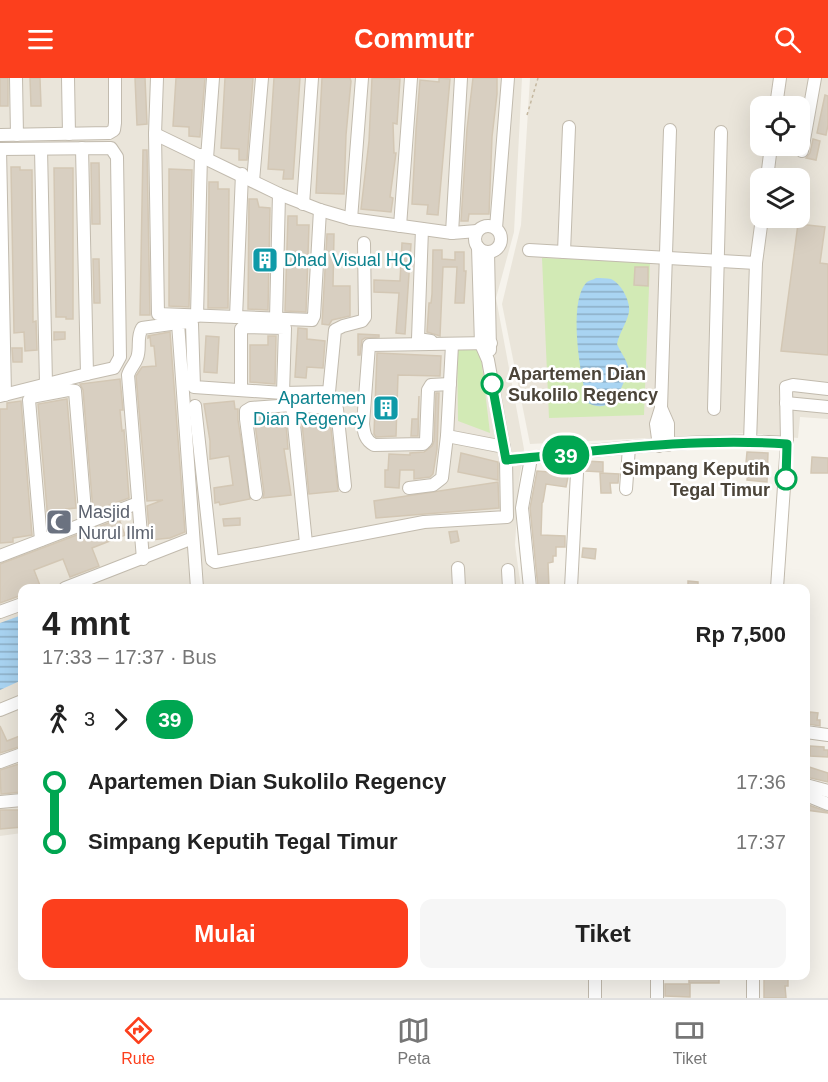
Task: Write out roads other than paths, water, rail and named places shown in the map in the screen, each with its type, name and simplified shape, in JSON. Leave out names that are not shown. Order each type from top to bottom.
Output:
[{"type":"street","points":[[16,78],[17,135]]},
{"type":"street","points":[[68,78],[69,134]]},
{"type":"street","points":[[0,135],[109,134],[114,130],[115,78]]},
{"type":"street","points":[[157,78],[155,134],[158,314],[310,321],[314,316],[320,210]]},
{"type":"street","points":[[197,316],[204,157],[213,78]]},
{"type":"street","points":[[253,181],[262,78]]},
{"type":"street","points":[[303,204],[312,78]]},
{"type":"street","points":[[351,219],[362,78]]},
{"type":"street","points":[[400,226],[411,78]]},
{"type":"street","points":[[455,234],[461,78]]},
{"type":"street","points":[[155,134],[242,174],[279,194],[320,210],[351,219],[455,234],[494,251],[501,243],[496,228],[508,78]]},
{"type":"street","points":[[777,96],[780,78]]},
{"type":"street","points":[[810,106],[815,78]]},
{"type":"street","points":[[564,252],[569,127]]},
{"type":"street","points":[[664,445],[668,423],[661,408],[670,130]]},
{"type":"street","points":[[714,409],[721,132]]},
{"type":"street","points":[[41,148],[46,384]]},
{"type":"street","points":[[82,148],[87,374]]},
{"type":"street","points":[[82,148],[111,148],[117,157],[120,357],[114,368],[109,370],[2,395],[0,149],[82,148]]},
{"type":"street","points":[[236,317],[242,174]]},
{"type":"street","points":[[276,319],[279,194]]},
{"type":"street","points":[[195,406],[212,560],[218,562],[306,543],[424,522],[507,517],[506,460],[488,360],[480,244],[486,226],[496,228]]},
{"type":"street","points":[[750,442],[756,263],[761,228]]},
{"type":"street","points":[[422,229],[418,339],[419,341],[440,341],[447,345]]},
{"type":"street","points":[[188,387],[283,393],[328,393],[335,330],[362,321],[365,317],[364,243]]},
{"type":"street","points":[[529,250],[756,263]]},
{"type":"street","points":[[178,322],[188,387]]},
{"type":"street","points":[[143,559],[129,371],[137,359],[138,336],[141,328],[190,322],[192,329],[188,387],[197,584]]},
{"type":"street","points":[[241,389],[241,328],[284,328],[286,331],[283,393]]},
{"type":"street","points":[[450,384],[431,385],[428,390],[426,441],[423,444],[374,445],[368,442],[364,435],[363,424],[369,346],[486,343]]},
{"type":"street","points":[[409,488],[433,485],[442,478],[450,384],[447,345]]},
{"type":"street","points":[[777,584],[787,444],[785,390],[788,386],[828,389]]},
{"type":"street","points":[[41,540],[29,400],[34,396],[68,390],[75,392],[86,523]]},
{"type":"street","points":[[786,403],[828,407]]},
{"type":"street","points":[[256,494],[246,411],[251,408],[292,405],[337,409],[345,486]]},
{"type":"street","points":[[292,405],[306,543]]},
{"type":"street","points":[[447,436],[504,447]]},
{"type":"street","points":[[506,460],[664,445],[750,442],[787,444]]},
{"type":"street","points":[[626,489],[629,447]]},
{"type":"street","points":[[571,584],[578,454]]},
{"type":"street","points":[[530,584],[522,508],[531,458]]},
{"type":"street","points":[[0,556],[138,503]]},
{"type":"street","points":[[76,584],[193,538]]},
{"type":"street","points":[[458,568],[459,584]]},
{"type":"street","points":[[508,570],[509,584]]},
{"type":"street","points":[[0,612],[18,605]]},
{"type":"street","points":[[0,710],[18,703]]},
{"type":"street","points":[[810,733],[828,735]]},
{"type":"street","points":[[0,762],[18,755]]},
{"type":"street","points":[[810,786],[828,791]]},
{"type":"street","points":[[810,797],[828,804]]},
{"type":"street","points":[[0,802],[18,800]]},
{"type":"street","points":[[596,980],[596,998]]},
{"type":"street","points":[[657,980],[657,998]]},
{"type":"street","points":[[753,980],[753,998]]},
{"type":"water","points":[[596,278],[615,281],[624,293],[629,308],[617,344],[628,366],[627,375],[614,400],[600,406],[588,403],[577,341],[578,306],[581,292],[587,282]]},
{"type":"water","points":[[18,616],[18,682],[0,690],[0,623]]},
{"type":"place","name":"Dhad Visual HQ","points":[[265,260]]},
{"type":"place","name":"Apartemen Dian Sukolilo Regency","points":[[492,384]]},
{"type":"place","name":"Apartemen Dian Regency","points":[[386,408]]},
{"type":"place","name":"Simpang Keputih Tegal Timur","points":[[786,479]]},
{"type":"place","name":"Masjid Nurul Ilmi","points":[[59,522]]}]
